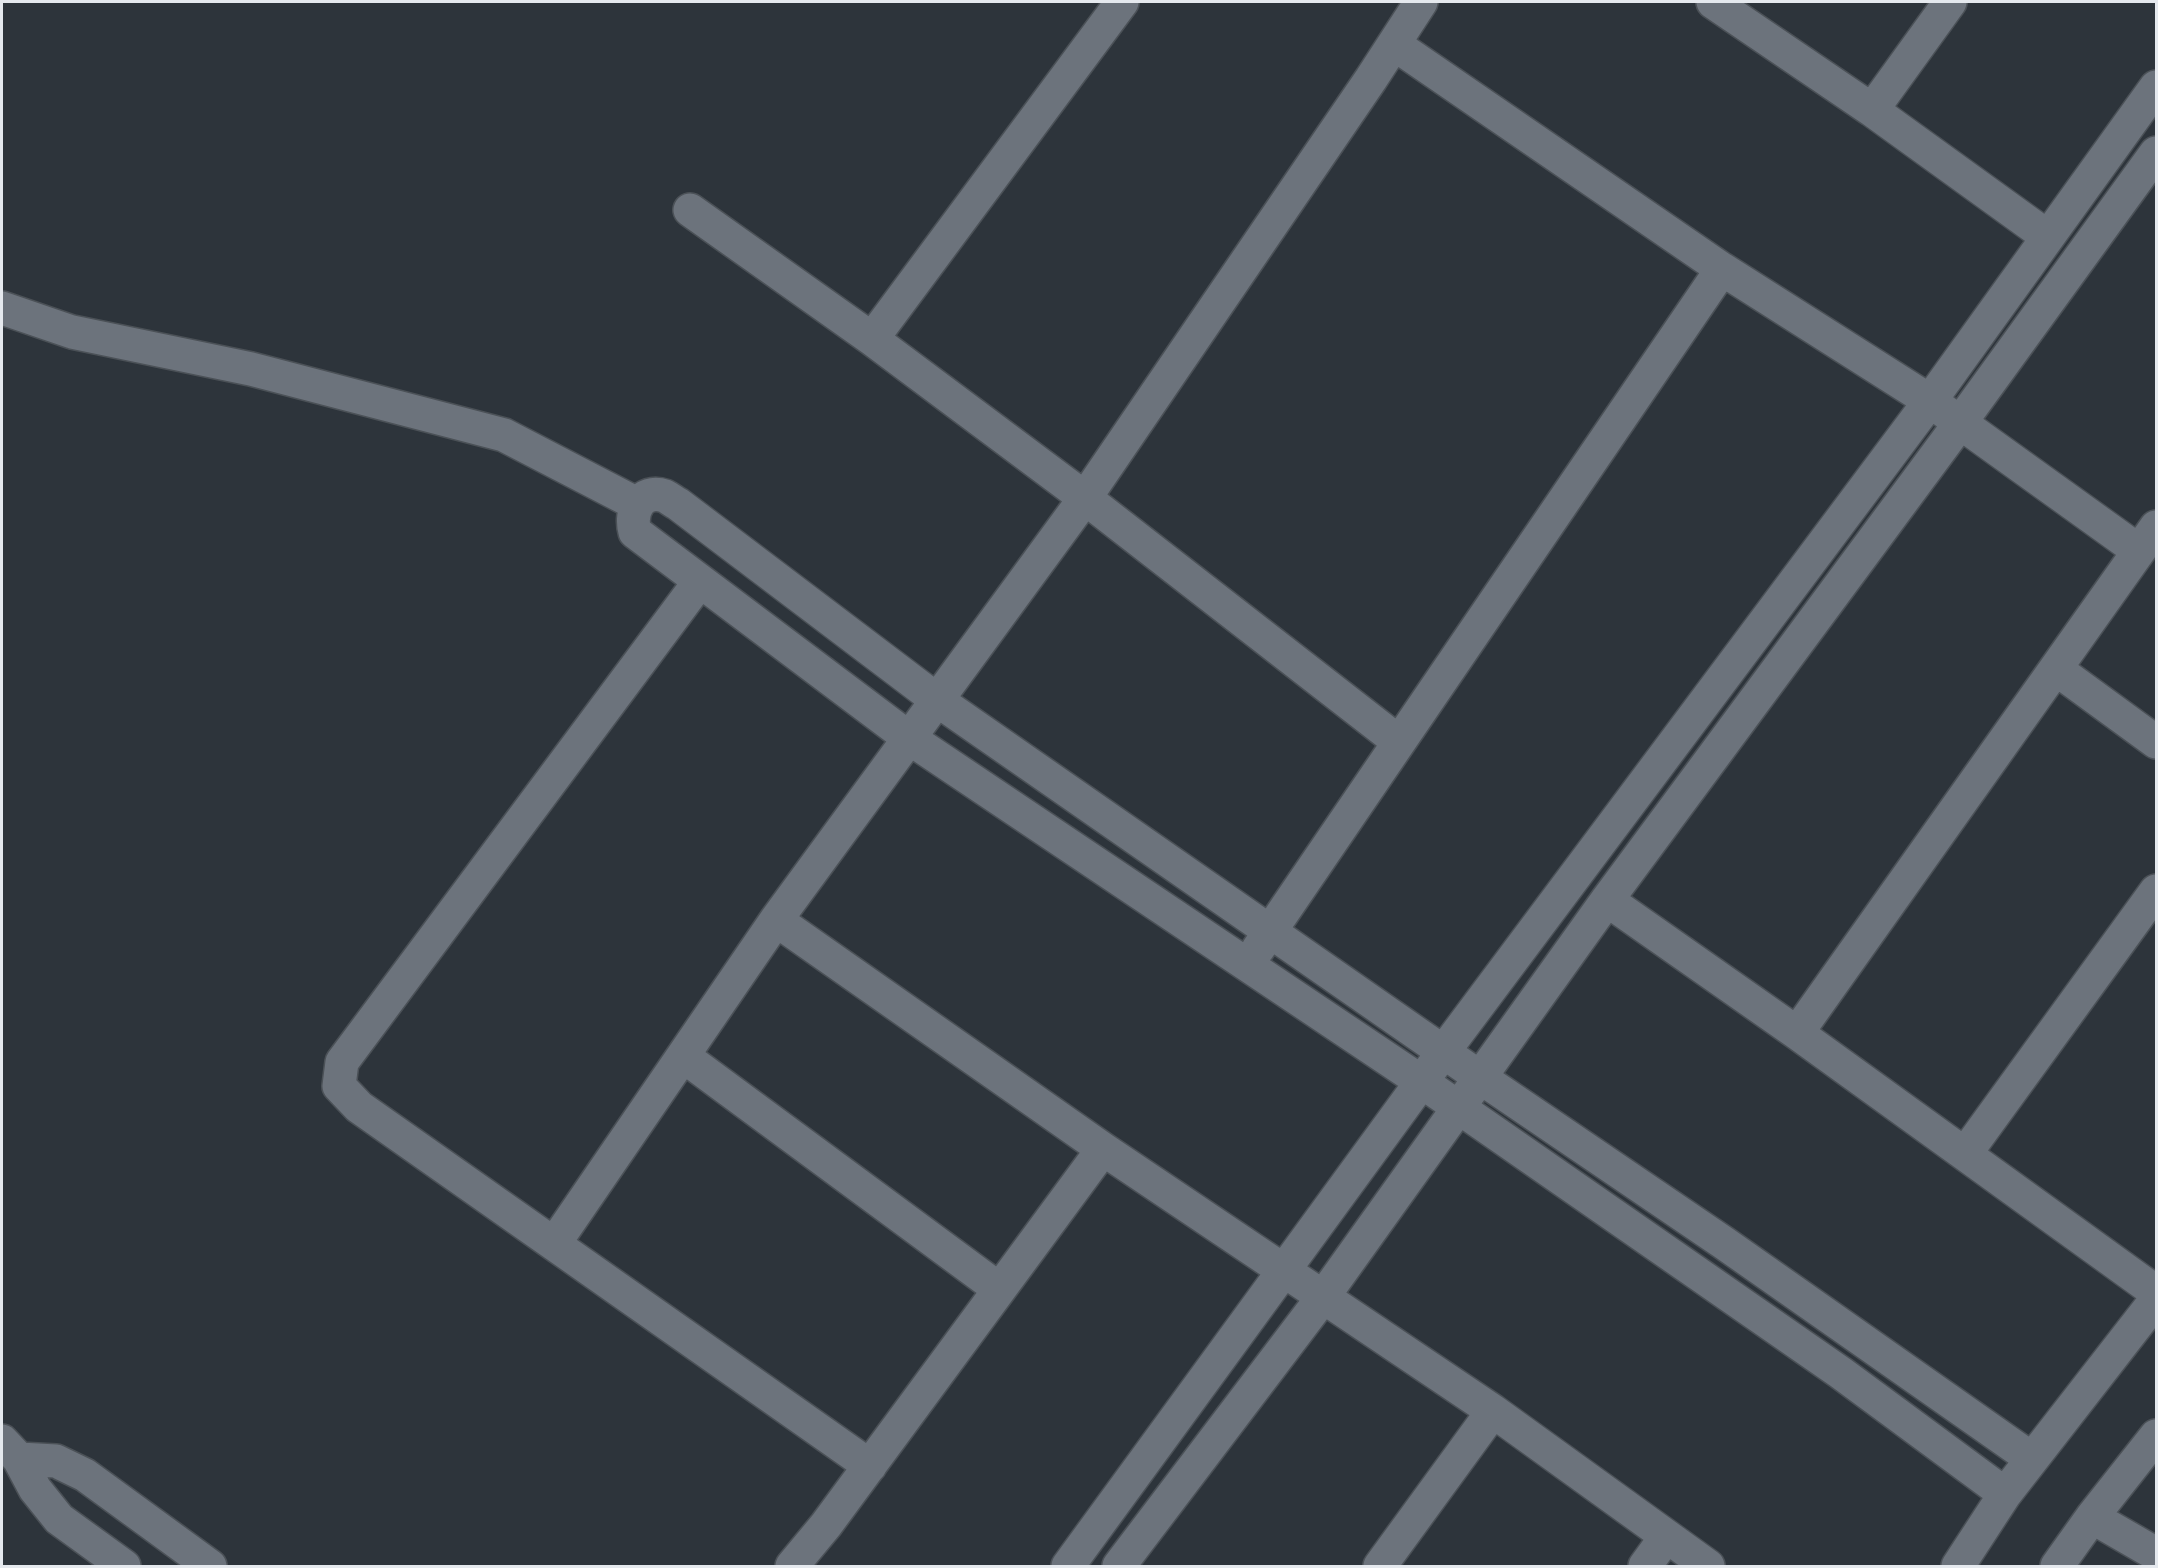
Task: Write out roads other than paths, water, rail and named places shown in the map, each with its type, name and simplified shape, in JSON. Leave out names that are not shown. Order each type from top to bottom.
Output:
[{"type":"street","points":[[872,339],[1122,2]]},
{"type":"street","points":[[554,1244],[776,920],[1084,498],[1421,2]]},
{"type":"street","points":[[1713,2],[1872,110],[2048,237]]},
{"type":"street","points":[[1872,110],[1950,2]]},
{"type":"street","points":[[1394,44],[1722,269],[1930,401],[1960,423],[2148,539],[1797,1033]]},
{"type":"street","points":[[1068,1566],[1444,1052],[1930,401],[2157,87]]},
{"type":"street","points":[[1119,1566],[1323,1297],[1607,900],[2157,153]]},
{"type":"street","points":[[690,210],[872,339],[1084,498],[1399,742]]},
{"type":"street","points":[[1247,965],[1722,269]]},
{"type":"street","points":[[2,308],[72,332],[251,369],[504,435],[637,504]]},
{"type":"street","points":[[2005,1494],[1831,1366],[1422,1082],[909,738],[635,532],[633,513],[637,504],[642,499],[653,495],[665,496],[678,504],[937,700],[1481,1078],[1724,1243],[2032,1459]]},
{"type":"street","points":[[700,581],[342,1062],[339,1086],[359,1107],[870,1466]]},
{"type":"street","points":[[2056,669],[2157,742]]},
{"type":"street","points":[[1965,1154],[2157,891]]},
{"type":"street","points":[[1607,900],[1797,1033],[2157,1292]]},
{"type":"street","points":[[776,920],[1103,1149],[1493,1411],[1708,1566]]},
{"type":"street","points":[[683,1056],[999,1289]]},
{"type":"street","points":[[792,1566],[826,1525],[1103,1149]]},
{"type":"street","points":[[1958,1566],[2005,1494],[2157,1300]]},
{"type":"street","points":[[1380,1566],[1493,1411]]},
{"type":"street","points":[[2057,1566],[2092,1517],[2157,1436]]},
{"type":"street","points":[[10,1450],[35,1489],[59,1519],[124,1566]]},
{"type":"street","points":[[10,1450],[56,1461],[85,1475],[210,1566]]},
{"type":"street","points":[[2092,1517],[2157,1554]]},
{"type":"street","points":[[1645,1566],[1666,1537]]}]
